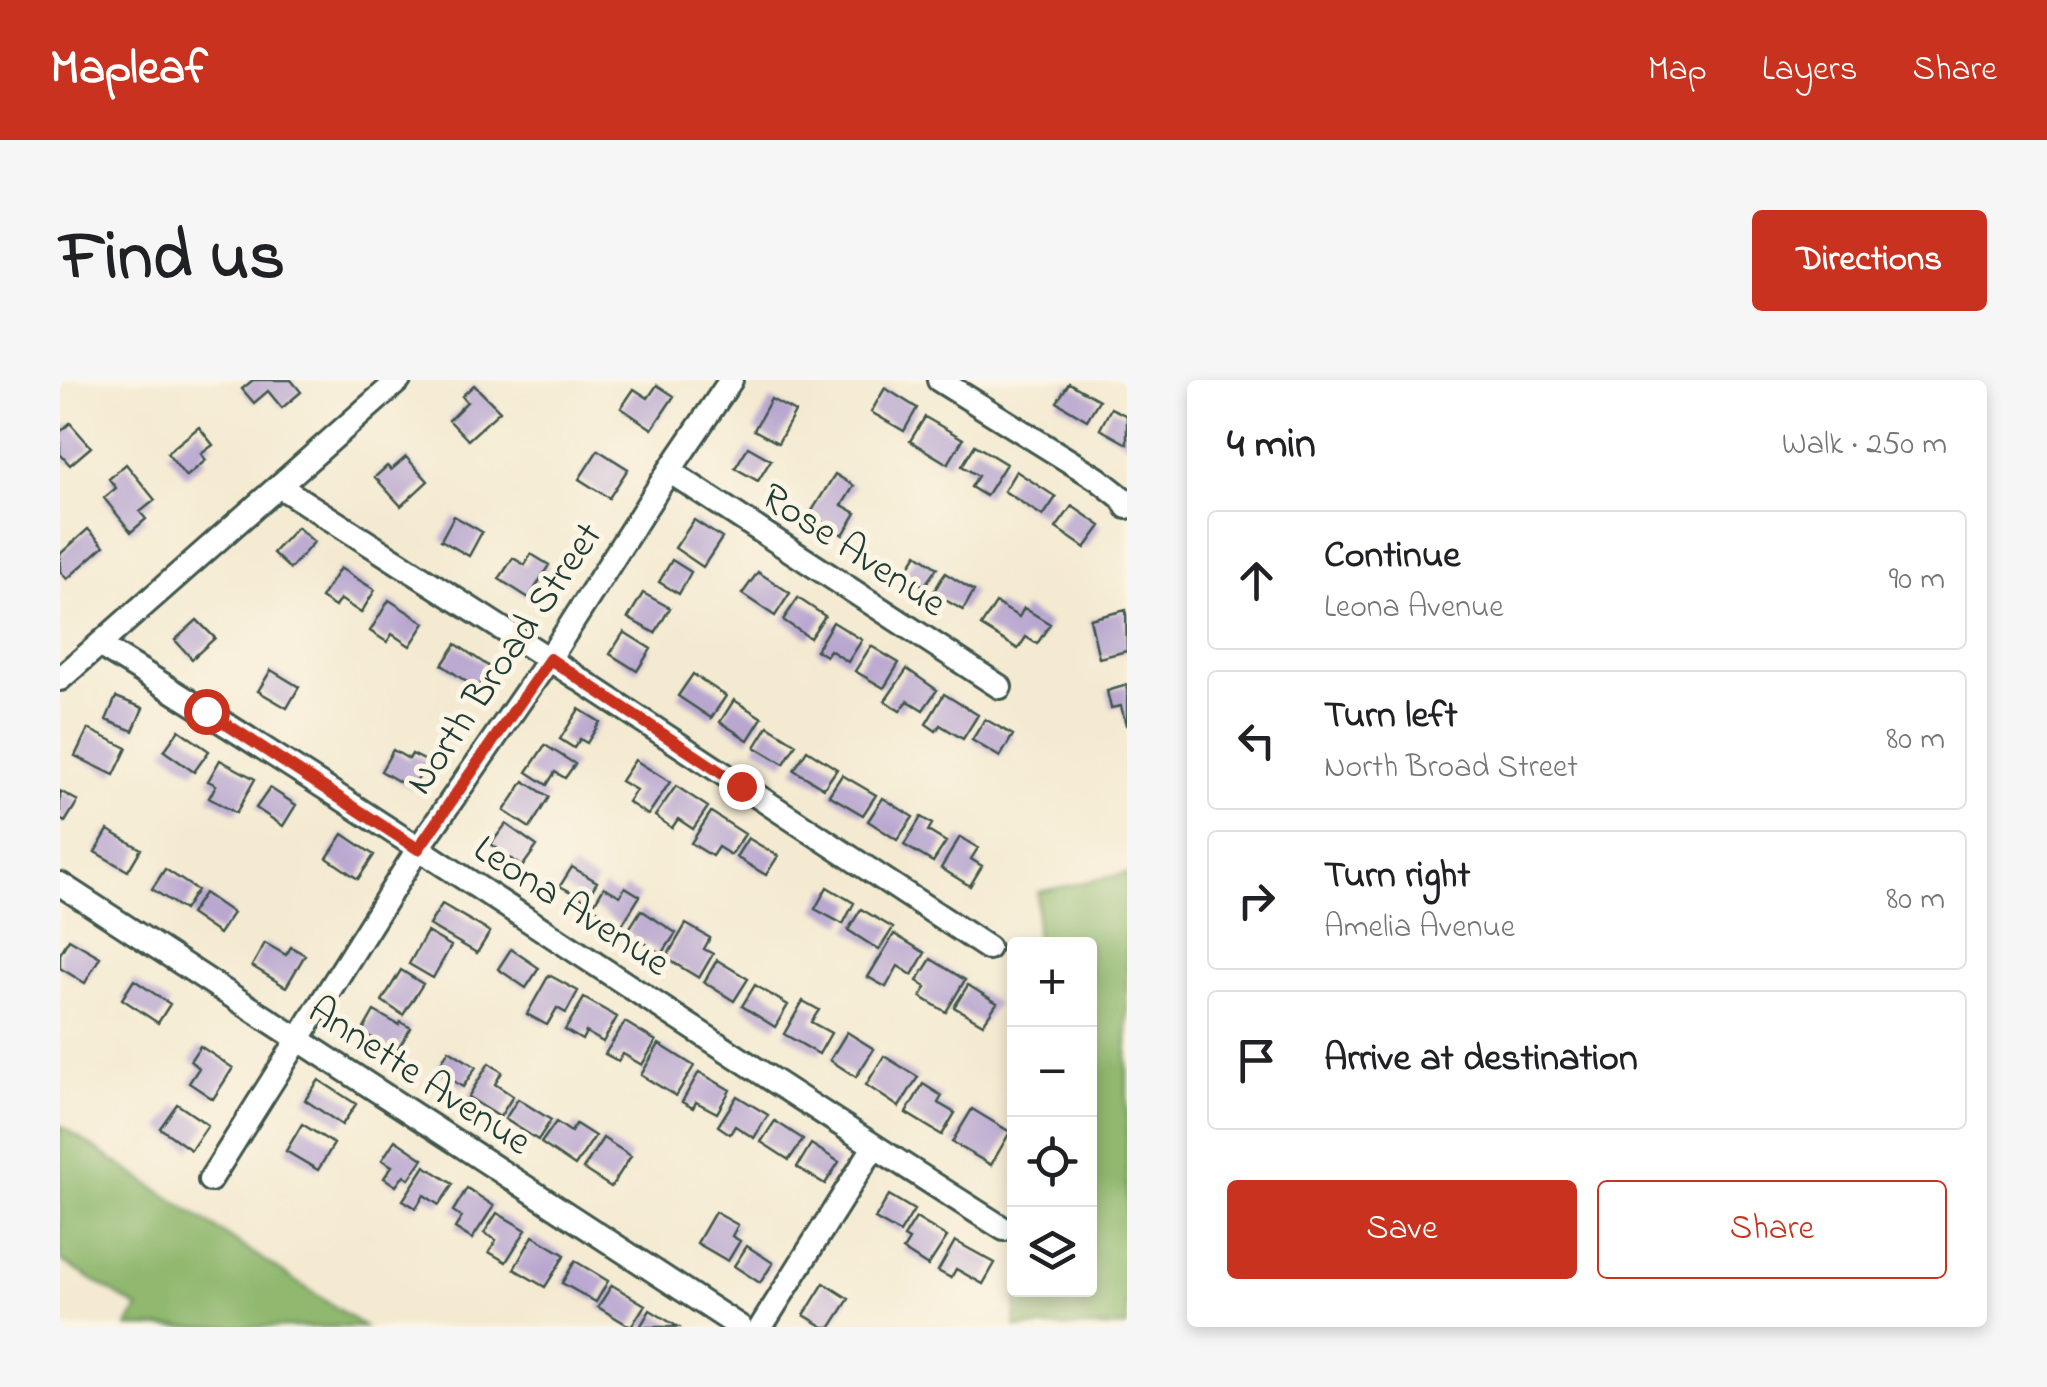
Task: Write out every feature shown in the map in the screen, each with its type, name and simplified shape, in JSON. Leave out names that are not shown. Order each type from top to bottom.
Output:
[{"type":"street","points":[[60,680],[397,380]]},
{"type":"street","name":"North Broad Street","points":[[210,1180],[418,849],[550,659],[731,380]]},
{"type":"street","points":[[940,380],[1098,480],[1122,498],[1127,507]]},
{"type":"street","name":"Rose Avenue","points":[[669,471],[1000,687]]},
{"type":"street","points":[[279,486],[550,659],[988,948]]},
{"type":"street","name":"Leona Avenue","points":[[98,646],[206,711],[1004,1229]]},
{"type":"street","name":"Annette Avenue","points":[[60,884],[740,1327]]},
{"type":"street","points":[[761,1327],[874,1147]]},
{"type":"green space","points":[[1127,873],[1127,1327],[1015,1327],[1017,1297],[1097,1297],[1097,937],[1035,937],[1038,892]]},
{"type":"green space","points":[[60,1125],[365,1327],[127,1327],[138,1308],[60,1260]]},
{"type":"building","points":[[253,380],[291,380],[301,392],[282,408],[268,391],[254,403],[242,389]]},
{"type":"building","points":[[1069,383],[1099,400],[1087,420],[1057,402]]},
{"type":"building","points":[[474,385],[500,411],[468,440],[449,420],[467,402],[462,396]]},
{"type":"building","points":[[657,385],[674,396],[652,429],[621,408],[634,389],[648,398]]},
{"type":"building","points":[[885,388],[917,408],[904,431],[871,412]]},
{"type":"building","points":[[771,399],[795,412],[778,443],[754,430]]},
{"type":"building","points":[[1111,408],[1127,416],[1127,444],[1100,429]]},
{"type":"building","points":[[925,417],[963,439],[948,464],[910,441]]},
{"type":"building","points":[[70,423],[91,447],[70,465],[60,454],[60,432]]},
{"type":"building","points":[[199,427],[213,445],[201,454],[206,460],[186,477],[167,453]]},
{"type":"building","points":[[975,445],[1006,464],[986,496],[971,487],[978,476],[962,466]]},
{"type":"building","points":[[748,447],[771,460],[758,481],[735,468]]},
{"type":"building","points":[[598,450],[628,469],[609,498],[579,479]]},
{"type":"building","points":[[406,457],[428,481],[401,506],[375,477]]},
{"type":"building","points":[[126,464],[155,500],[140,512],[146,519],[131,532],[104,498],[116,488],[109,479]]},
{"type":"building","points":[[1016,471],[1056,497],[1043,516],[1004,491]]},
{"type":"building","points":[[835,474],[854,486],[842,505],[856,513],[843,535],[810,514]]},
{"type":"building","points":[[1072,506],[1101,526],[1085,548],[1056,528]]},
{"type":"building","points":[[454,516],[482,532],[469,556],[441,540]]},
{"type":"building","points":[[694,520],[722,538],[703,567],[675,548]]},
{"type":"building","points":[[297,527],[314,542],[290,569],[273,553]]},
{"type":"building","points":[[88,529],[104,546],[67,579],[60,571],[60,554]]},
{"type":"building","points":[[531,554],[549,565],[529,598],[499,579],[513,558],[525,565]]},
{"type":"building","points":[[917,554],[937,568],[924,586],[905,573]]},
{"type":"building","points":[[672,560],[691,572],[679,594],[659,582]]},
{"type":"building","points":[[340,568],[375,590],[361,613],[340,599],[335,607],[321,598]]},
{"type":"building","points":[[758,572],[790,593],[775,616],[742,594]]},
{"type":"building","points":[[945,573],[974,591],[963,610],[933,593]]},
{"type":"building","points":[[643,593],[670,608],[655,633],[628,618]]},
{"type":"building","points":[[798,598],[825,616],[810,638],[783,620]]},
{"type":"building","points":[[389,600],[425,623],[410,646],[392,634],[387,642],[370,631]]},
{"type":"building","points":[[996,603],[1019,617],[1024,608],[1050,624],[1037,644],[1026,637],[1018,649],[981,626]]},
{"type":"building","points":[[1126,610],[1127,651],[1099,658],[1090,619]]},
{"type":"building","points":[[197,620],[215,638],[192,659],[175,640]]},
{"type":"building","points":[[833,622],[862,640],[848,662],[830,650],[826,656],[816,650]]},
{"type":"building","points":[[624,632],[651,649],[637,671],[610,654]]},
{"type":"building","points":[[456,644],[491,668],[477,689],[442,665]]},
{"type":"building","points":[[871,646],[899,663],[884,688],[855,671]]},
{"type":"building","points":[[907,669],[937,690],[923,710],[908,701],[900,711],[885,701]]},
{"type":"building","points":[[271,670],[299,687],[287,708],[258,691]]},
{"type":"building","points":[[693,674],[726,696],[711,718],[678,696]]},
{"type":"building","points":[[1127,685],[1126,725],[1121,706],[1111,708],[1107,691]]},
{"type":"building","points":[[944,694],[978,715],[963,739],[940,725],[936,731],[926,724]]},
{"type":"building","points":[[116,697],[143,708],[133,731],[106,720]]},
{"type":"building","points":[[734,700],[762,718],[748,740],[720,722]]},
{"type":"building","points":[[579,709],[600,722],[587,743],[580,739],[574,748],[560,739]]},
{"type":"building","points":[[985,719],[1013,735],[1000,757],[972,740]]},
{"type":"building","points":[[768,726],[796,744],[784,764],[755,747]]},
{"type":"building","points":[[88,729],[127,748],[114,775],[75,756]]},
{"type":"building","points":[[179,730],[209,751],[194,772],[164,751]]},
{"type":"building","points":[[545,745],[575,764],[565,778],[555,772],[547,785],[527,772]]},
{"type":"building","points":[[393,750],[409,759],[412,754],[428,762],[412,789],[381,771]]},
{"type":"building","points":[[807,750],[837,769],[824,788],[794,770]]},
{"type":"building","points":[[220,760],[255,779],[236,813],[209,798],[216,785],[208,781]]},
{"type":"building","points":[[635,760],[670,782],[648,815],[628,802],[636,790],[621,781]]},
{"type":"building","points":[[842,775],[876,795],[863,815],[829,795]]},
{"type":"building","points":[[524,781],[549,797],[530,828],[504,811]]},
{"type":"building","points":[[676,786],[708,807],[693,829],[678,819],[672,828],[655,816]]},
{"type":"building","points":[[270,788],[296,805],[283,826],[256,808]]},
{"type":"building","points":[[60,791],[78,801],[65,822],[60,819]]},
{"type":"building","points":[[883,798],[913,817],[897,840],[868,821]]},
{"type":"building","points":[[711,812],[745,834],[731,855],[718,847],[712,856],[691,843]]},
{"type":"building","points":[[921,817],[932,824],[928,831],[946,842],[933,862],[904,845]]},
{"type":"building","points":[[506,824],[537,846],[522,867],[491,844]]},
{"type":"building","points":[[108,830],[141,849],[128,871],[95,852]]},
{"type":"building","points":[[343,834],[374,855],[358,879],[327,858]]},
{"type":"building","points":[[960,837],[978,848],[971,859],[982,866],[970,886],[941,868]]},
{"type":"building","points":[[748,838],[778,856],[766,875],[736,857]]},
{"type":"building","points":[[572,867],[597,882],[586,900],[560,886]]},
{"type":"building","points":[[165,869],[197,890],[184,910],[152,889]]},
{"type":"building","points":[[604,887],[620,896],[625,887],[640,896],[622,925],[592,907]]},
{"type":"building","points":[[827,887],[854,903],[843,924],[815,909]]},
{"type":"building","points":[[204,893],[233,913],[219,934],[190,914]]},
{"type":"building","points":[[442,904],[490,932],[477,953],[429,925]]},
{"type":"building","points":[[861,909],[893,928],[879,950],[848,930]]},
{"type":"building","points":[[641,910],[676,933],[662,954],[627,932]]},
{"type":"building","points":[[686,924],[710,938],[704,949],[713,954],[699,978],[666,958]]},
{"type":"building","points":[[427,932],[451,946],[433,978],[409,964]]},
{"type":"building","points":[[894,934],[925,953],[912,975],[898,966],[886,987],[868,977]]},
{"type":"building","points":[[69,939],[100,957],[85,983],[60,968],[60,954]]},
{"type":"building","points":[[265,943],[286,955],[291,947],[305,955],[286,987],[252,966]]},
{"type":"building","points":[[511,949],[539,968],[526,988],[498,969]]},
{"type":"building","points":[[931,959],[965,980],[946,1012],[921,997],[926,987],[917,981]]},
{"type":"building","points":[[717,960],[748,979],[734,1001],[704,982]]},
{"type":"building","points":[[401,970],[423,984],[403,1015],[382,1001]]},
{"type":"building","points":[[549,975],[578,991],[566,1013],[557,1008],[547,1025],[527,1014]]},
{"type":"building","points":[[134,980],[170,1004],[158,1023],[122,999]]},
{"type":"building","points":[[755,985],[788,1005],[775,1027],[742,1006]]},
{"type":"building","points":[[968,985],[997,1003],[983,1024],[954,1007]]},
{"type":"building","points":[[584,998],[617,1017],[603,1042],[586,1032],[582,1040],[565,1030]]},
{"type":"building","points":[[803,1001],[819,1010],[811,1022],[831,1033],[819,1054],[784,1034]]},
{"type":"building","points":[[374,1011],[411,1028],[396,1052],[362,1032]]},
{"type":"building","points":[[625,1022],[656,1041],[642,1065],[623,1054],[618,1061],[605,1054]]},
{"type":"building","points":[[847,1032],[874,1049],[856,1077],[830,1060]]},
{"type":"building","points":[[659,1044],[694,1066],[676,1096],[641,1075]]},
{"type":"building","points":[[200,1046],[233,1068],[213,1099],[189,1083],[199,1068],[190,1061]]},
{"type":"building","points":[[449,1050],[476,1067],[463,1087],[436,1070]]},
{"type":"building","points":[[884,1056],[918,1077],[899,1107],[866,1085]]},
{"type":"building","points":[[489,1063],[502,1072],[495,1084],[513,1096],[500,1117],[468,1097]]},
{"type":"building","points":[[699,1072],[730,1090],[717,1113],[696,1102],[693,1108],[682,1102]]},
{"type":"building","points":[[319,1080],[356,1104],[342,1125],[305,1100]]},
{"type":"building","points":[[923,1084],[942,1096],[938,1103],[955,1113],[942,1135],[906,1113]]},
{"type":"building","points":[[737,1096],[768,1115],[754,1138],[735,1126],[730,1134],[718,1126]]},
{"type":"building","points":[[518,1099],[551,1120],[538,1140],[505,1119]]},
{"type":"building","points":[[177,1104],[208,1125],[191,1150],[160,1128]]},
{"type":"building","points":[[972,1109],[1007,1130],[991,1165],[952,1142]]},
{"type":"building","points":[[775,1121],[803,1139],[789,1160],[761,1142]]},
{"type":"building","points":[[556,1122],[571,1132],[576,1124],[595,1136],[575,1166],[541,1143]]},
{"type":"building","points":[[302,1124],[334,1144],[318,1170],[286,1151]]},
{"type":"building","points":[[603,1138],[631,1156],[611,1187],[583,1169]]},
{"type":"building","points":[[395,1140],[423,1159],[409,1179],[404,1175],[396,1186],[384,1178],[392,1166],[382,1160]]},
{"type":"building","points":[[811,1144],[839,1162],[825,1184],[797,1167]]},
{"type":"building","points":[[425,1166],[453,1184],[439,1205],[424,1195],[416,1208],[403,1200]]},
{"type":"building","points":[[467,1188],[494,1206],[472,1239],[455,1228],[462,1217],[453,1211]]},
{"type":"building","points":[[889,1195],[914,1210],[900,1233],[875,1219]]},
{"type":"building","points":[[715,1212],[738,1225],[732,1236],[740,1241],[728,1261],[697,1243]]},
{"type":"building","points":[[497,1213],[526,1230],[506,1262],[489,1252],[496,1240],[484,1233]]},
{"type":"building","points":[[916,1218],[947,1237],[928,1266],[903,1250],[909,1240],[904,1237]]},
{"type":"building","points":[[533,1236],[565,1255],[545,1287],[514,1269]]},
{"type":"building","points":[[955,1241],[995,1263],[983,1284],[956,1269],[951,1278],[938,1271]]},
{"type":"building","points":[[747,1246],[773,1263],[760,1283],[734,1266]]},
{"type":"building","points":[[575,1261],[608,1281],[596,1302],[562,1283]]},
{"type":"building","points":[[824,1283],[849,1299],[831,1327],[804,1315]]},
{"type":"building","points":[[612,1285],[645,1305],[631,1327],[598,1307]]},
{"type":"building","points":[[650,1310],[678,1327],[640,1327]]},
{"type":"route","points":[[206,711],[418,849],[550,659],[741,786]]}]
